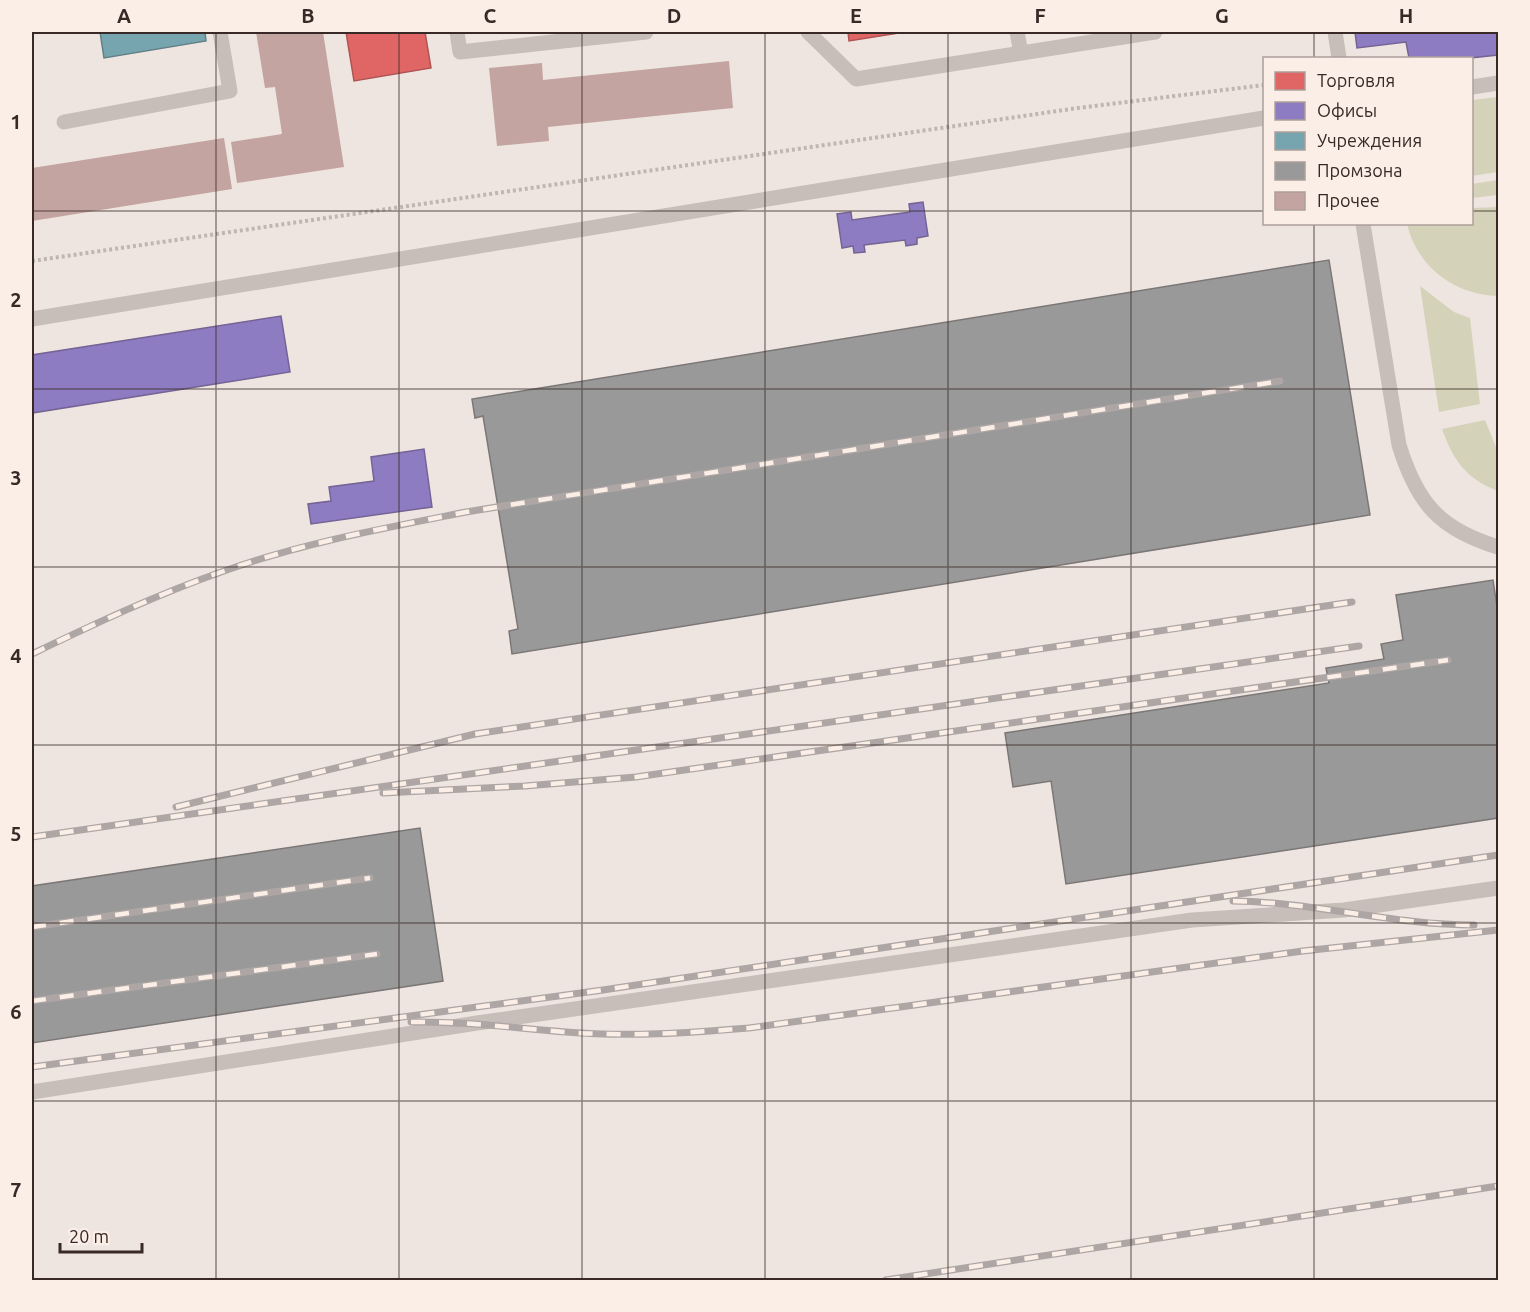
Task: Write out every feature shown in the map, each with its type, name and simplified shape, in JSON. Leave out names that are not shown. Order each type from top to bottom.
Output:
[{"type":"lane","points":[[64,122],[230,91],[220,32]]},
{"type":"lane","points":[[457,32],[460,52],[646,32]]},
{"type":"lane","points":[[808,32],[856,78],[1155,32]]},
{"type":"lane","points":[[1017,32],[1021,53]]},
{"type":"lane","points":[[1335,32],[1339,57]]},
{"type":"lane","points":[[1473,87],[1498,83]]},
{"type":"lane","points":[[32,319],[1263,118]]},
{"type":"lane","points":[[1363,225],[1399,445],[1410,479],[1423,501],[1443,521],[1472,538],[1498,547]]},
{"type":"lane","points":[[32,1092],[477,1023],[1191,920],[1344,910],[1498,888]]},
{"type":"path","points":[[32,261],[1078,108],[1263,85]]},
{"type":"green space","points":[[1498,97],[1498,172],[1473,176],[1473,100]]},
{"type":"green space","points":[[1498,180],[1498,195],[1473,198],[1473,184]]},
{"type":"green space","points":[[1498,207],[1498,296],[1467,290],[1440,276],[1419,253],[1407,225],[1473,225],[1473,208]]},
{"type":"green space","points":[[1420,286],[1454,312],[1470,318],[1480,404],[1439,412]]},
{"type":"green space","points":[[1485,420],[1498,452],[1498,491],[1477,481],[1462,467],[1451,450],[1442,429]]},
{"type":"building: Торговля","points":[[346,32],[425,32],[431,68],[354,81]]},
{"type":"building: Торговля","points":[[848,32],[905,32],[849,41]]},
{"type":"building: Офисы","points":[[1355,32],[1498,32],[1498,55],[1473,58],[1409,57],[1406,42],[1357,48]]},
{"type":"building: Офисы","points":[[923,202],[928,236],[917,238],[917,244],[906,246],[905,240],[864,245],[865,252],[854,253],[853,246],[842,248],[837,214],[851,212],[852,220],[910,212],[909,204]]},
{"type":"building: Офисы","points":[[281,316],[290,372],[32,413],[32,355]]},
{"type":"building: Офисы","points":[[424,449],[432,507],[311,524],[308,504],[331,501],[329,487],[374,481],[371,457]]},
{"type":"building: Учреждения","points":[[100,32],[205,32],[206,41],[104,58]]},
{"type":"building: Промзона","points":[[1329,260],[1370,515],[512,654],[509,631],[518,629],[483,416],[475,418],[472,399]]},
{"type":"building: Промзона","points":[[1493,580],[1498,613],[1498,818],[1066,884],[1051,781],[1013,787],[1005,733],[1329,683],[1326,668],[1384,659],[1381,644],[1403,640],[1396,595]]},
{"type":"building: Промзона","points":[[420,828],[443,981],[32,1043],[32,886]]},
{"type":"building: Прочее","points":[[256,32],[323,32],[344,167],[237,183],[231,142],[282,134],[275,87],[265,88]]},
{"type":"building: Прочее","points":[[729,61],[733,108],[548,127],[549,141],[497,146],[489,68],[542,63],[543,80]]},
{"type":"building: Прочее","points":[[224,138],[232,189],[32,221],[32,168]]},
{"type":"railway","points":[[32,654],[151,599],[199,580],[283,552],[374,530],[466,512],[1280,381]]},
{"type":"railway","points":[[176,807],[475,734],[1352,602]]},
{"type":"railway","points":[[32,837],[1359,646]]},
{"type":"railway","points":[[383,793],[525,786],[636,777],[1448,660]]},
{"type":"railway","points":[[32,1067],[603,990],[1498,855]]},
{"type":"railway","points":[[32,927],[370,878]]},
{"type":"railway","points":[[1233,901],[1263,902],[1414,921],[1474,925]]},
{"type":"railway","points":[[411,1022],[612,1034],[681,1033],[749,1028],[1303,951],[1498,930]]},
{"type":"railway","points":[[32,1001],[377,954]]},
{"type":"railway","points":[[886,1280],[1498,1186]]}]
